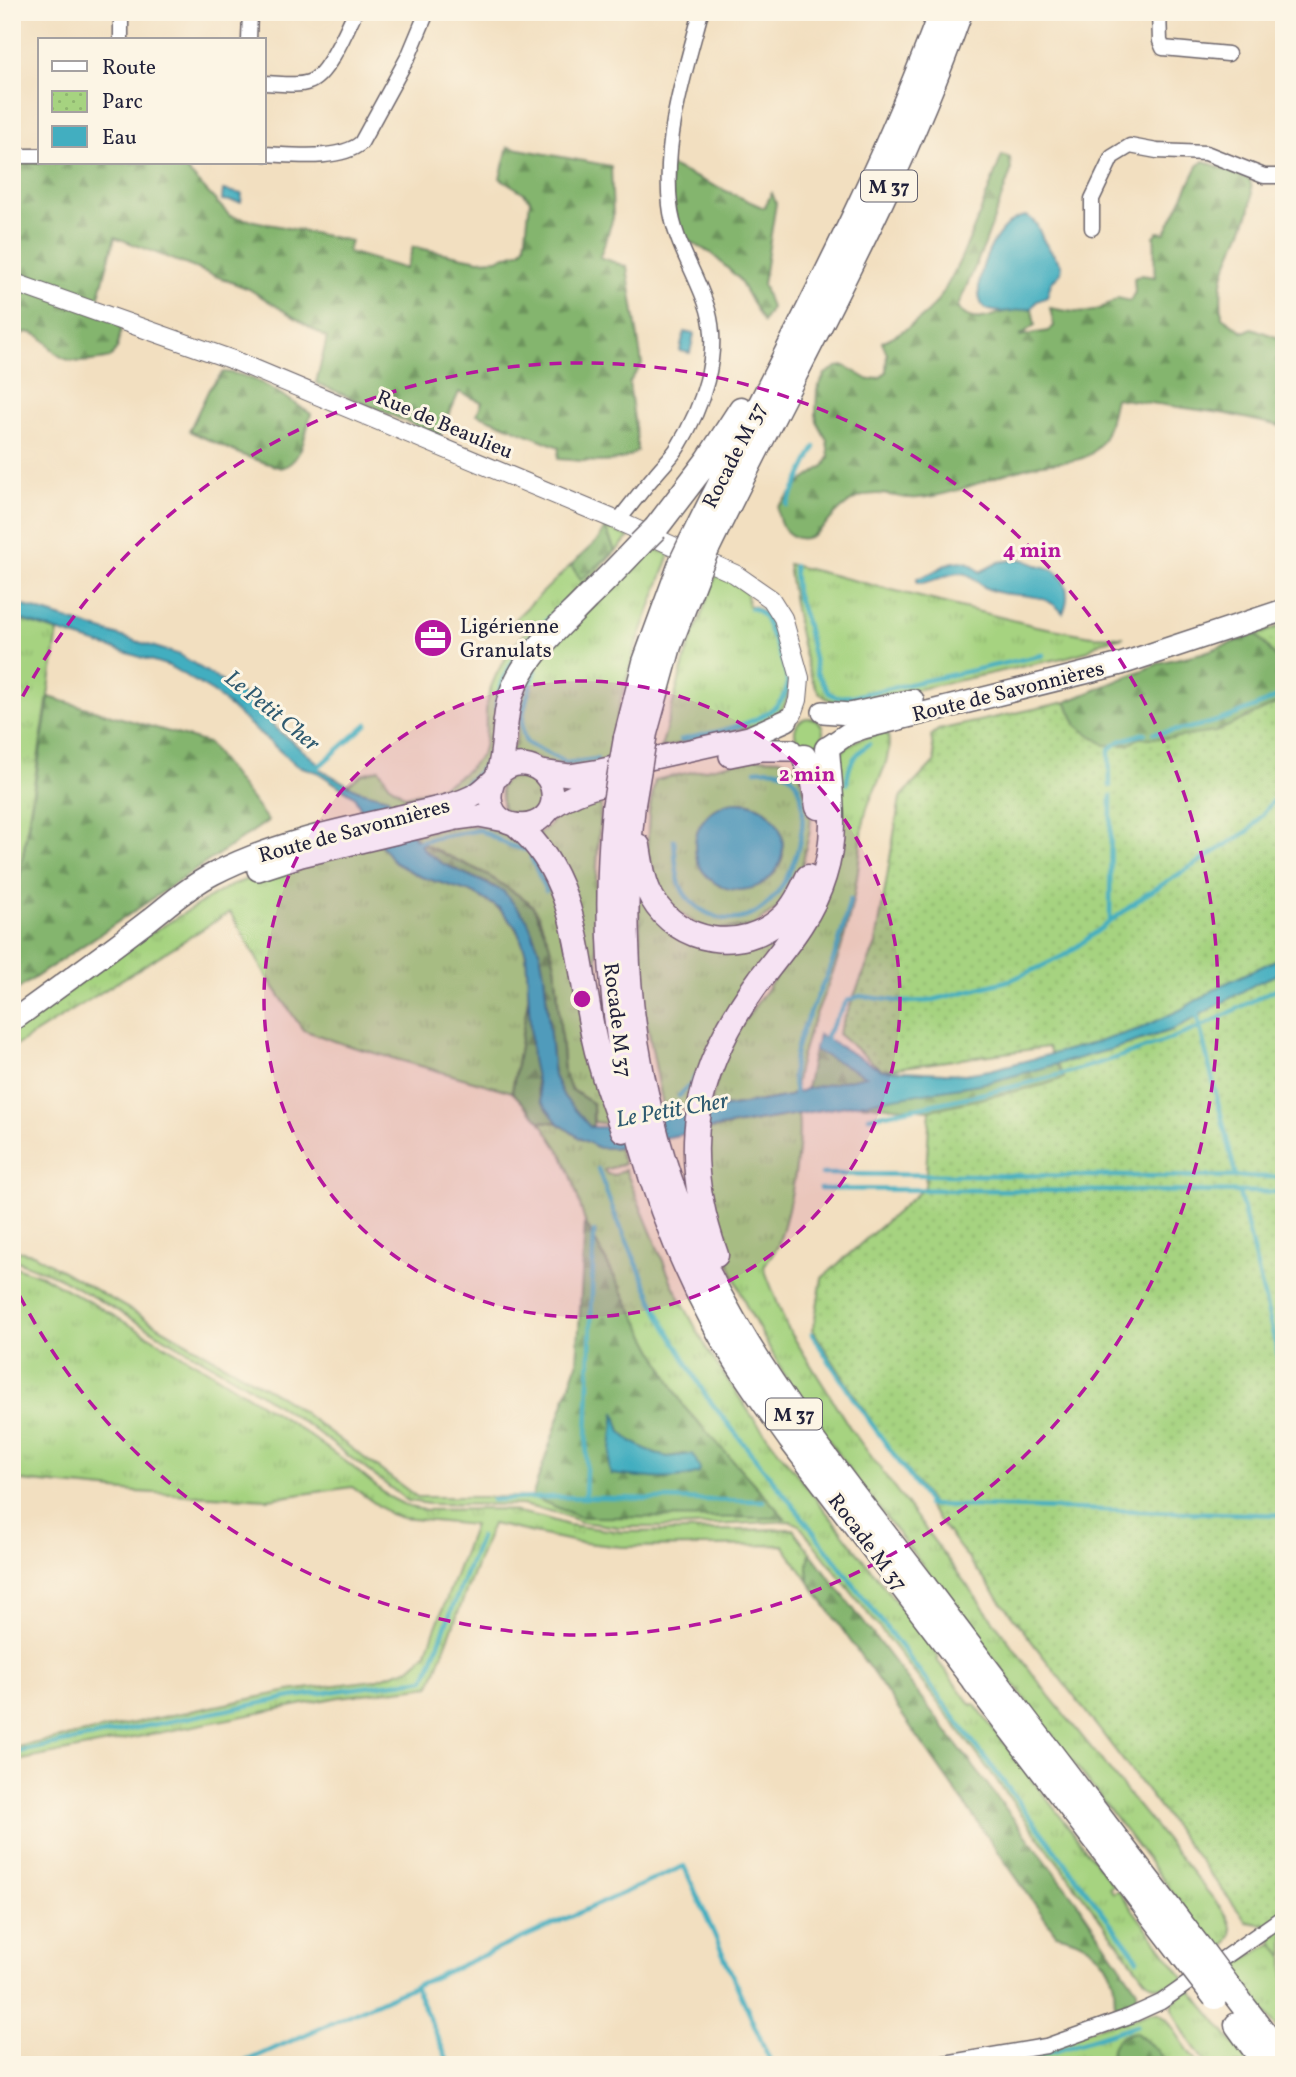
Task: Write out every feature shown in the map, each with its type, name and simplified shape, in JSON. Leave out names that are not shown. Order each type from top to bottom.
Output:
[{"type":"highway","name":"Rocade M 37","points":[[941,12],[877,170],[802,322],[695,555],[669,646],[635,736],[623,806],[627,874],[626,944],[637,1046],[635,1118],[659,1199],[701,1298],[741,1370],[790,1439],[959,1647],[1222,1992],[1262,2050],[1284,2059]]},
{"type":"highway","name":"Rocade M 37","points":[[695,555],[757,447],[880,205],[940,68],[960,12]]},
{"type":"highway","points":[[497,777],[502,759],[507,707],[522,671],[543,644],[648,536],[708,460],[770,361],[802,322]]},
{"type":"highway","points":[[733,1320],[726,1285],[703,1215],[695,1177],[700,1106],[713,1059],[723,1037],[743,1003],[801,924],[824,878],[833,820],[829,747]]},
{"type":"highway","points":[[623,806],[643,876],[652,898],[663,914],[677,927],[700,937],[729,940],[746,937],[767,929],[783,917],[797,898],[807,877],[818,823],[816,792],[797,753]]},
{"type":"highway","points":[[511,824],[544,854],[567,901],[576,934],[596,1047],[635,1118],[649,1164]]},
{"type":"highway","name":"Rocade M 37","points":[[649,1164],[689,1228],[733,1320],[754,1354],[959,1647]]},
{"type":"main road","name":"Route de Savonnières","points":[[829,747],[849,733],[863,728],[1121,664],[1284,610]]},
{"type":"main road","name":"Route de Savonnières","points":[[820,711],[850,714],[1189,640]]},
{"type":"main road","points":[[540,771],[569,775],[600,770],[750,737],[807,708],[820,711],[832,724],[833,739],[829,747],[819,755],[747,752],[598,786],[563,799],[539,821],[511,824],[493,807],[491,797],[497,777],[511,766],[534,767],[540,771],[551,789],[549,810]]},
{"type":"main road","points":[[790,717],[785,739],[797,753]]},
{"type":"main road","name":"Route de Savonnières","points":[[408,822],[481,791],[497,777]]},
{"type":"main road","name":"Route de Savonnières","points":[[12,1021],[142,925],[237,877],[369,830],[408,822],[471,817],[511,824]]},
{"type":"street","points":[[121,12],[121,38]]},
{"type":"street","points":[[249,38],[250,12]]},
{"type":"street","points":[[266,83],[301,84],[313,81],[326,66],[355,12]]},
{"type":"street","points":[[266,154],[338,154],[354,149],[365,136],[409,55],[427,12]]},
{"type":"street","points":[[618,521],[678,448],[695,415],[711,363],[709,314],[701,288],[677,235],[670,207],[668,165],[673,123],[701,12]]},
{"type":"street","points":[[1159,12],[1160,41],[1163,48],[1228,54]]},
{"type":"street","points":[[1091,228],[1092,199],[1112,157],[1130,146],[1157,151],[1206,153],[1264,176],[1284,176]]},
{"type":"street","points":[[12,156],[38,156]]},
{"type":"street","name":"Rue de Beaulieu","points":[[12,282],[233,360],[618,521],[735,574],[771,599],[783,618],[800,678],[820,711]]},
{"type":"street","name":"Rue de Beaulieu","points":[[790,717],[798,700],[800,678]]},
{"type":"street","points":[[933,2065],[1046,2046],[1130,2016],[1161,2001],[1284,1916]]},
{"type":"green space","points":[[508,147],[611,166],[613,218],[600,257],[627,267],[642,364],[629,383],[637,451],[629,456],[620,460],[599,462],[558,459],[559,447],[477,414],[482,402],[459,392],[440,436],[316,383],[327,338],[249,289],[115,237],[95,311],[123,321],[117,349],[110,358],[87,362],[64,359],[41,337],[25,332],[12,341],[12,156],[38,164],[181,164],[230,216],[351,241],[348,252],[406,269],[413,247],[479,260],[497,259],[521,251],[525,245],[530,200],[500,178]]},
{"type":"green space","points":[[1002,155],[1010,158],[1011,171],[985,244],[957,308],[969,317],[982,318],[1032,308],[1035,325],[1019,336],[1048,331],[1054,326],[1050,308],[1086,312],[1118,298],[1130,301],[1135,292],[1134,278],[1141,275],[1155,277],[1154,236],[1158,232],[1165,233],[1198,166],[1204,161],[1250,180],[1252,192],[1248,215],[1223,278],[1222,317],[1244,332],[1252,328],[1284,340],[1284,427],[1227,414],[1115,398],[1106,434],[1087,456],[1022,469],[933,496],[862,496],[846,505],[817,533],[802,539],[794,537],[782,526],[778,507],[804,480],[825,465],[829,457],[827,440],[817,422],[816,414],[817,390],[825,374],[845,366],[869,380],[881,377],[886,372],[887,354],[882,342],[917,321],[939,299],[970,238]]},
{"type":"green space","points":[[668,165],[764,208],[772,193],[776,203],[763,284],[771,308],[763,322],[738,278],[711,253],[677,235]]},
{"type":"green space","points":[[223,372],[235,373],[258,382],[311,414],[299,453],[288,465],[281,468],[242,455],[189,431],[209,389]]},
{"type":"green space","points":[[605,527],[629,537],[538,636],[493,758],[470,788],[396,810],[388,798],[347,785],[363,774],[379,769],[390,785],[405,796],[450,782],[473,764],[483,751],[486,708],[493,682],[508,655],[527,631],[515,619],[571,565],[581,580],[615,551]]},
{"type":"green space","points":[[605,527],[615,551],[581,580],[571,565],[598,540]]},
{"type":"green space","points":[[651,547],[670,554],[635,649],[618,711],[608,763],[570,766],[524,756],[509,756],[516,741],[522,696],[532,668]]},
{"type":"green space","points":[[788,564],[1036,626],[1092,636],[1124,637],[1101,642],[1085,652],[1067,657],[854,703],[840,703],[819,692],[813,682],[799,631]]},
{"type":"green space","points":[[718,571],[747,592],[748,605],[765,614],[772,625],[787,667],[787,700],[774,717],[762,724],[661,748],[686,655]]},
{"type":"green space","points":[[12,617],[58,632],[12,924]]},
{"type":"green space","points":[[1284,625],[1284,796],[1151,896],[1066,702],[1162,662],[1202,653]]},
{"type":"green space","points":[[1284,625],[1284,667],[1257,635]]},
{"type":"green space","points":[[49,697],[208,743],[268,821],[12,993],[12,924]]},
{"type":"green space","points":[[1284,700],[1284,1957],[1273,1943],[1267,1925],[1247,1922],[927,1505],[933,1505],[880,1435],[813,1330],[822,1278],[925,1187],[930,1110],[1044,1085],[1064,1078],[1048,1047],[882,1070],[838,1034],[876,944],[900,798],[935,761],[931,736],[938,730],[1066,702],[1077,726],[1105,745],[1128,745],[1139,738],[1171,738],[1216,732]]},
{"type":"green space","points":[[809,718],[819,722],[823,732],[819,742],[809,746],[799,742],[795,732],[799,722]]},
{"type":"green space","points":[[887,732],[889,742],[886,761],[867,808],[856,886],[846,928],[802,1054],[795,1092],[790,1096],[725,1107],[722,1101],[710,1106],[727,1046],[811,926],[838,759],[852,743]]},
{"type":"green space","points":[[756,758],[780,759],[799,770],[811,814],[810,830],[801,870],[784,903],[753,926],[705,930],[662,900],[647,850],[649,812],[655,780]],"holes":[[[747,802],[771,816],[782,850],[781,861],[774,874],[766,880],[724,887],[711,878],[699,861],[696,843],[701,825],[713,810],[721,806]]]},
{"type":"green space","points":[[525,773],[543,786],[541,807],[522,818],[503,809],[500,787],[510,776]]},
{"type":"green space","points":[[602,790],[594,909],[605,1038],[537,835],[550,825],[558,810]]},
{"type":"green space","points":[[458,825],[487,826],[509,838],[526,843],[564,918],[611,1124],[594,1122],[593,1104],[571,1089],[564,1073],[555,964],[534,908],[484,873],[426,846],[412,835]]},
{"type":"green space","points":[[419,842],[484,873],[534,908],[548,939],[555,964],[564,1073],[571,1089],[593,1104],[593,1126],[588,1126],[564,1097],[554,1076],[544,974],[494,886],[443,864],[425,851]]},
{"type":"green space","points":[[380,844],[409,870],[463,889],[493,904],[513,924],[524,948],[528,1004],[512,1092],[303,1030],[267,977],[230,912],[12,1048],[12,1030],[143,938],[224,889],[254,876]]},
{"type":"green space","points":[[638,888],[675,933],[784,925],[693,1107],[664,1111],[643,1002]]},
{"type":"green space","points":[[528,999],[537,1090],[541,1101],[558,1123],[540,1121],[512,1092]]},
{"type":"green space","points":[[1113,1049],[1064,1078],[1044,1085],[930,1110],[857,1104],[990,1082]]},
{"type":"green space","points":[[814,1050],[868,1076],[806,1089]]},
{"type":"green space","points":[[798,1114],[797,1162],[791,1197],[778,1245],[764,1268],[786,1325],[850,1428],[1050,1697],[1225,1913],[1231,1925],[1231,1934],[1219,1953],[848,1468],[786,1378],[747,1307],[708,1206],[707,1130]]},
{"type":"green space","points":[[540,1121],[558,1123],[581,1139],[612,1148],[618,1147],[624,1164],[604,1170],[607,1174],[615,1175],[625,1169],[672,1283],[708,1351],[754,1419],[939,1657],[937,1660],[971,1705],[974,1704],[1113,1885],[1109,1888],[1113,1893],[1118,1890],[1184,1978],[1164,1987],[1145,1979],[952,1721],[799,1525],[790,1521],[619,1527],[581,1522],[558,1513],[522,1505],[429,1504],[408,1501],[309,1426],[242,1382],[58,1277],[12,1259],[12,1250],[33,1254],[285,1399],[417,1497],[532,1497],[580,1517],[784,1517],[684,1407],[585,1222],[563,1156]]},
{"type":"green space","points":[[585,1222],[684,1407],[785,1518],[580,1517],[532,1497],[577,1364]],"holes":[[[615,1414],[621,1432],[632,1442],[655,1454],[668,1457],[688,1453],[612,1474],[609,1468]]]},
{"type":"green space","points":[[12,1266],[42,1276],[206,1369],[296,1426],[389,1497],[409,1507],[424,1510],[502,1509],[568,1525],[624,1532],[793,1529],[810,1552],[809,1582],[783,1545],[622,1547],[576,1542],[492,1524],[430,1686],[339,1697],[12,1762],[12,1749],[22,1746],[289,1691],[375,1680],[410,1668],[426,1654],[474,1525],[402,1518],[390,1514],[352,1487],[268,1499],[136,1492],[12,1480]]},
{"type":"green space","points":[[810,1552],[1077,1902],[1137,1990],[1135,1999],[1129,2006],[1123,2009],[1115,2004],[1110,1971],[1092,1949],[1056,1934],[809,1582]]},
{"type":"green space","points":[[1273,1943],[1284,1957],[1284,2037],[1231,1967]]},
{"type":"green space","points":[[1190,1989],[1251,2065],[1207,2065],[1180,2026],[1173,2010],[1174,2002]]},
{"type":"green space","points":[[1153,2012],[1166,2018],[1198,2065],[1167,2065],[1164,2059],[1110,2055],[1113,2065],[966,2065]]},
{"type":"green space","points":[[1135,2032],[1156,2049],[1167,2065],[1113,2065],[1111,2052],[1115,2042]]},
{"type":"water","points":[[223,190],[242,194],[241,202],[222,200]]},
{"type":"water","points":[[1027,216],[1036,224],[1062,266],[1061,272],[1051,283],[1047,297],[1037,301],[1032,308],[1005,312],[989,310],[982,304],[979,292],[985,261],[1002,230],[1014,220]]},
{"type":"water","points":[[684,332],[694,334],[690,353],[680,351]]},
{"type":"water","points":[[1020,559],[1049,568],[1061,577],[1067,597],[1063,613],[1054,605],[1035,597],[1005,594],[986,588],[964,573],[917,583],[917,578],[953,562],[968,563],[980,572],[999,562]]},
{"type":"water","points":[[12,602],[180,655],[243,695],[280,732],[317,762],[320,769],[357,790],[388,798],[425,851],[443,864],[503,891],[527,919],[540,952],[554,1076],[564,1097],[590,1127],[614,1127],[789,1096],[806,1089],[866,1076],[814,1050],[819,1035],[882,1070],[965,1074],[990,1070],[1139,1029],[1284,956],[1284,972],[1261,981],[1175,1029],[1113,1049],[990,1082],[612,1148],[599,1148],[558,1123],[541,1101],[532,1059],[526,953],[516,927],[499,908],[471,892],[421,877],[395,863],[380,844],[354,796],[317,772],[296,765],[213,692],[169,666],[12,617]]},
{"type":"water","points":[[739,802],[756,805],[770,815],[780,829],[783,846],[780,863],[770,877],[756,887],[739,890],[722,887],[708,877],[698,863],[695,846],[698,829],[708,815],[722,805]]},
{"type":"water","points":[[615,1412],[621,1432],[632,1442],[655,1454],[668,1457],[693,1454],[700,1469],[699,1473],[667,1479],[611,1474],[609,1468]]},
{"type":"waterway","points":[[787,505],[815,447]]},
{"type":"waterway","points":[[794,566],[796,593],[806,622],[817,673],[829,693],[837,697],[854,696],[1043,655]]},
{"type":"waterway","points":[[496,707],[505,676],[522,648],[567,600]]},
{"type":"waterway","points":[[681,740],[750,722],[779,703],[786,690],[784,666],[764,616],[751,608]]},
{"type":"waterway","points":[[536,671],[523,718],[522,728],[527,743],[566,763],[597,759]]},
{"type":"waterway","points":[[1154,733],[1217,721],[1277,697]]},
{"type":"waterway","points":[[317,768],[367,724]]},
{"type":"waterway","points":[[1110,786],[1109,749],[1120,741],[1145,733]]},
{"type":"waterway","points":[[847,784],[852,761],[869,744]]},
{"type":"waterway","points":[[443,796],[471,779],[491,754]]},
{"type":"waterway","points":[[674,840],[679,882],[688,899],[696,906],[707,913],[734,919],[757,912],[777,893],[791,868],[800,840],[803,813],[799,789],[788,774],[776,770],[756,770]]},
{"type":"waterway","points":[[828,1042],[826,1036],[847,1001],[860,996],[905,1002],[929,1001],[1011,980],[1067,954],[1144,896],[1250,830],[1284,787]]},
{"type":"waterway","points":[[1110,921],[1111,796]]},
{"type":"waterway","points":[[415,843],[480,830],[508,845],[526,850]]},
{"type":"waterway","points":[[531,857],[546,891]]},
{"type":"waterway","points":[[796,1098],[793,1080],[797,1046],[835,955],[850,899]]},
{"type":"waterway","points":[[869,1117],[988,1092],[1106,1061],[1196,1029],[1284,985]]},
{"type":"waterway","points":[[1196,1011],[1236,1177]]},
{"type":"waterway","name":"Le Petit Cher","points":[[679,1096],[696,1075]]},
{"type":"waterway","points":[[598,1169],[615,1215],[660,1316],[706,1396],[806,1522],[1138,1959]]},
{"type":"waterway","points":[[822,1174],[1284,1177]]},
{"type":"waterway","points":[[820,1189],[1284,1192]]},
{"type":"waterway","points":[[1239,1192],[1284,1380]]},
{"type":"waterway","points":[[585,1498],[594,1232]]},
{"type":"waterway","points":[[812,1334],[853,1398],[930,1505]]},
{"type":"waterway","points":[[492,1500],[553,1497],[763,1501]]},
{"type":"waterway","points":[[927,1505],[1284,1515]]},
{"type":"waterway","points":[[12,1753],[291,1697],[425,1679],[480,1537]]},
{"type":"waterway","points":[[237,2065],[684,1866],[772,2065]]},
{"type":"waterway","points":[[415,1987],[450,2065]]},
{"type":"waterway","points":[[988,2065],[1056,2051],[1137,2025]]},
{"type":"place","name":"Ligérienne Granulats","points":[[433,638]]}]
